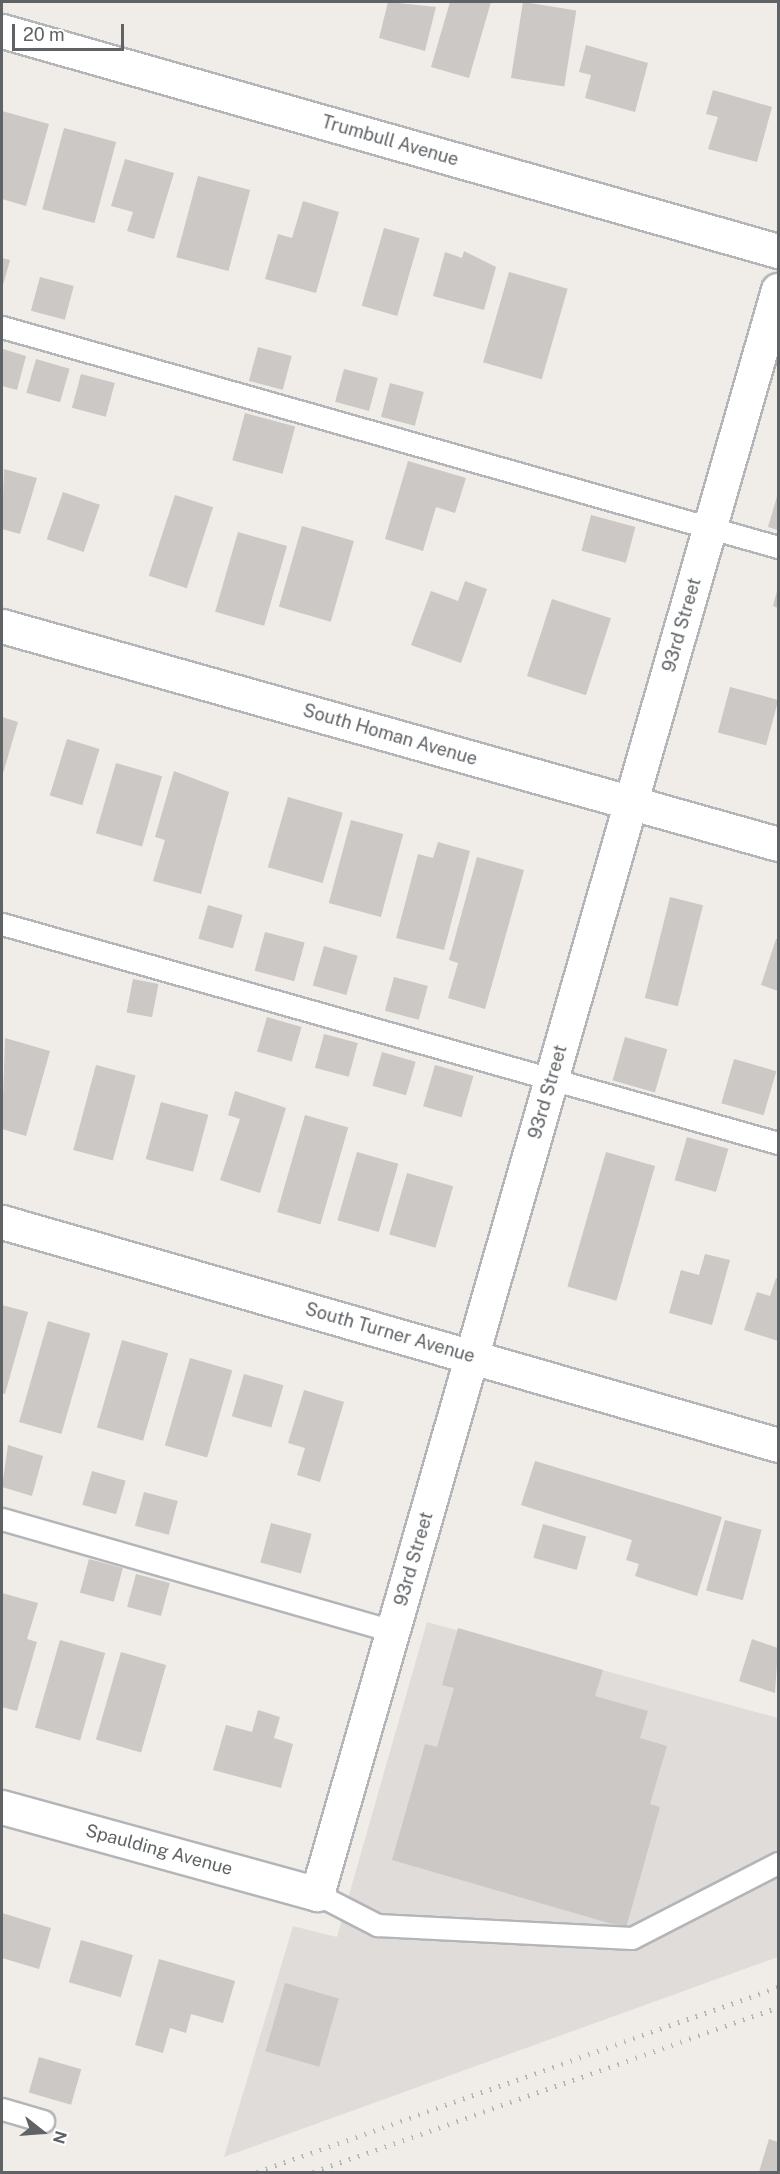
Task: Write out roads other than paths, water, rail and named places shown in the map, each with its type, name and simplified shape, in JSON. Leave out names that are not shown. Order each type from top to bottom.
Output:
[{"type":"street","name":"Trumbull Avenue","points":[[2,31],[778,251]]},
{"type":"street","name":"93rd Street","points":[[317,1894],[778,290]]},
{"type":"street","name":"South Homan Avenue","points":[[2,626],[778,844]]},
{"type":"street","name":"South Turner Avenue","points":[[2,1222],[778,1445]]},
{"type":"street","name":"Spaulding Avenue","points":[[2,1807],[317,1894]]},
{"type":"lane","points":[[2,327],[778,547]]},
{"type":"lane","points":[[2,924],[778,1143]]},
{"type":"lane","points":[[2,1519],[393,1631]]},
{"type":"lane","points":[[317,1894],[377,1925],[632,1938],[778,1863]]},
{"type":"lane","points":[[2,2109],[43,2121]]},
{"type":"railway","points":[[257,2172],[778,1987]]},
{"type":"railway","points":[[313,2172],[778,2007]]}]
